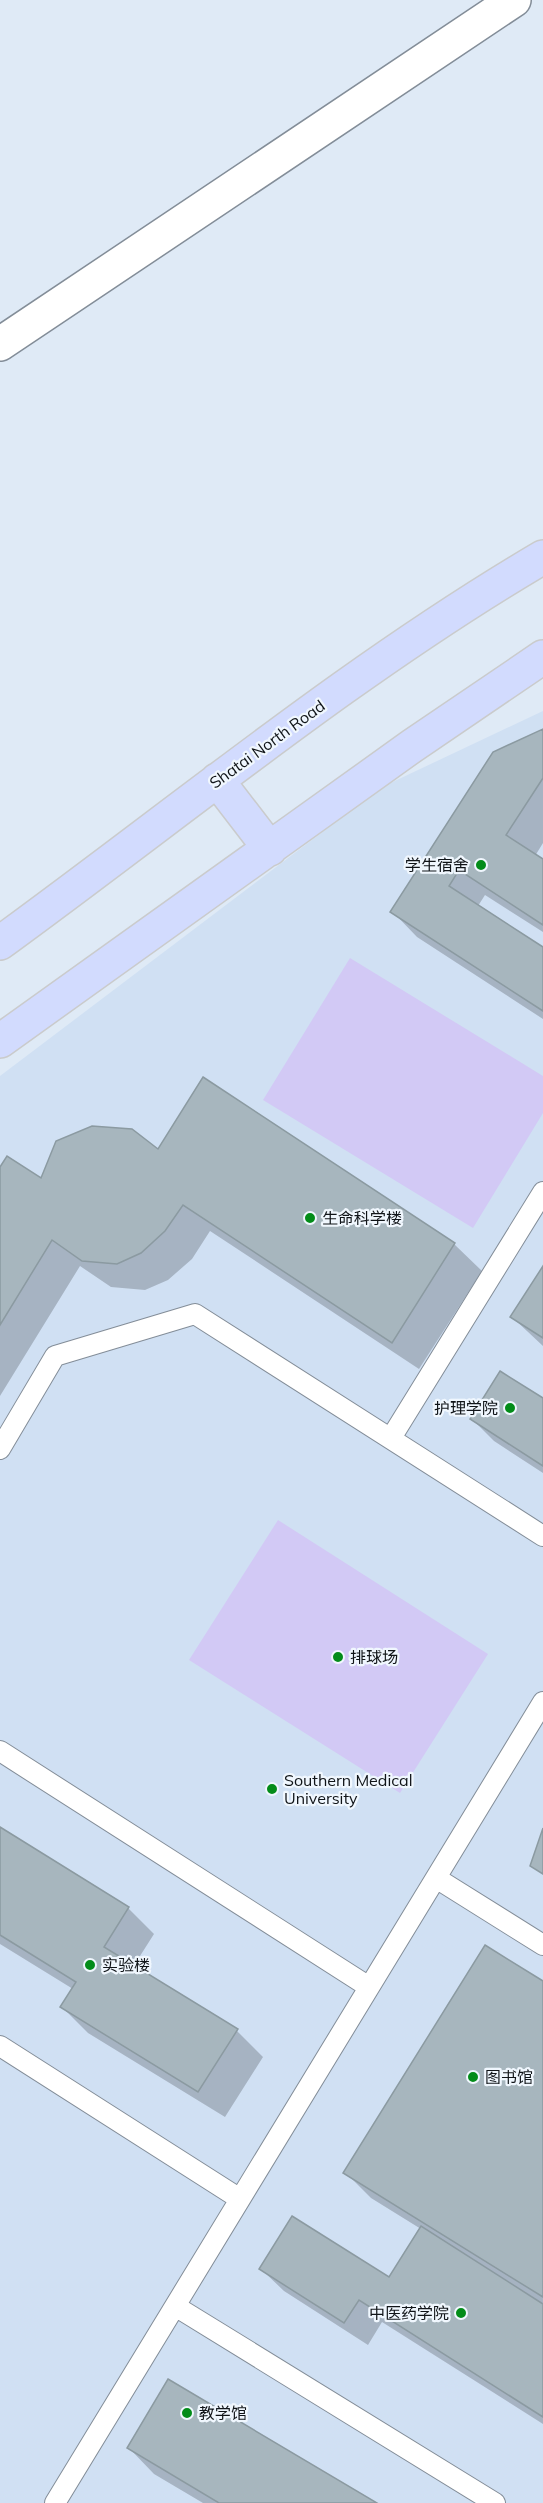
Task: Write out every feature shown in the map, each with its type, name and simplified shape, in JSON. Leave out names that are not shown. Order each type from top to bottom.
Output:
[{"type":"main road","name":"Shatai North Road","points":[[0,943],[327,699],[405,645],[543,557]]},
{"type":"main road","points":[[0,1041],[412,746],[543,657]]},
{"type":"main road","points":[[217,780],[270,849]]},
{"type":"street","points":[[0,344],[514,0]]},
{"type":"lane","points":[[390,1438],[542,1194]]},
{"type":"lane","points":[[0,1449],[55,1356],[195,1314],[543,1536]]},
{"type":"lane","points":[[55,2503],[543,1702]]},
{"type":"lane","points":[[0,1750],[369,1987]]},
{"type":"lane","points":[[436,1878],[543,1946]]},
{"type":"lane","points":[[0,2046],[240,2199]]},
{"type":"lane","points":[[175,2306],[495,2503]]},
{"type":"shaded area","name":"Southern Medical University","points":[[543,711],[543,2503],[0,2503],[0,1076],[382,787]]},
{"type":"shaded area","points":[[350,958],[543,1076],[543,1113],[473,1228],[263,1100]]},
{"type":"shaded area","name":"排球场","points":[[278,1520],[488,1654],[400,1793],[189,1660]]},
{"type":"building","name":"学生宿舍","points":[[543,729],[543,778],[506,835],[543,859],[543,925],[459,870],[449,886],[543,947],[543,1011],[390,912],[493,752]]},
{"type":"building","name":"生命科学楼","points":[[203,1077],[455,1243],[392,1343],[183,1205],[165,1231],[141,1253],[117,1264],[82,1261],[52,1240],[0,1325],[0,1167],[7,1156],[41,1178],[56,1141],[92,1126],[132,1129],[158,1149]]},
{"type":"building","points":[[543,1266],[543,1338],[510,1317]]},
{"type":"building","name":"护理学院","points":[[500,1371],[543,1398],[543,1466],[470,1419]]},
{"type":"building","name":"实验楼","points":[[0,1827],[129,1907],[104,1947],[238,2029],[198,2092],[60,2007],[76,1982],[0,1935]]},
{"type":"building","points":[[543,1828],[543,1874],[530,1866]]},
{"type":"building","name":"图书馆","points":[[485,1945],[543,1981],[543,2297],[343,2173]]},
{"type":"building","name":"中医药学院","points":[[292,2216],[389,2277],[421,2226],[543,2304],[543,2417],[359,2300],[344,2323],[259,2269]]},
{"type":"building","name":"教学馆","points":[[168,2379],[377,2503],[219,2503],[127,2448]]},
{"type":"place","name":"学生宿舍","points":[[481,865]]},
{"type":"place","name":"生命科学楼","points":[[310,1218]]},
{"type":"place","name":"护理学院","points":[[510,1408]]},
{"type":"place","name":"排球场","points":[[338,1657]]},
{"type":"place","name":"Southern Medical University","points":[[272,1789]]},
{"type":"place","name":"实验楼","points":[[90,1965]]},
{"type":"place","name":"图书馆","points":[[473,2077]]},
{"type":"place","name":"中医药学院","points":[[461,2313]]},
{"type":"place","name":"教学馆","points":[[187,2413]]}]
